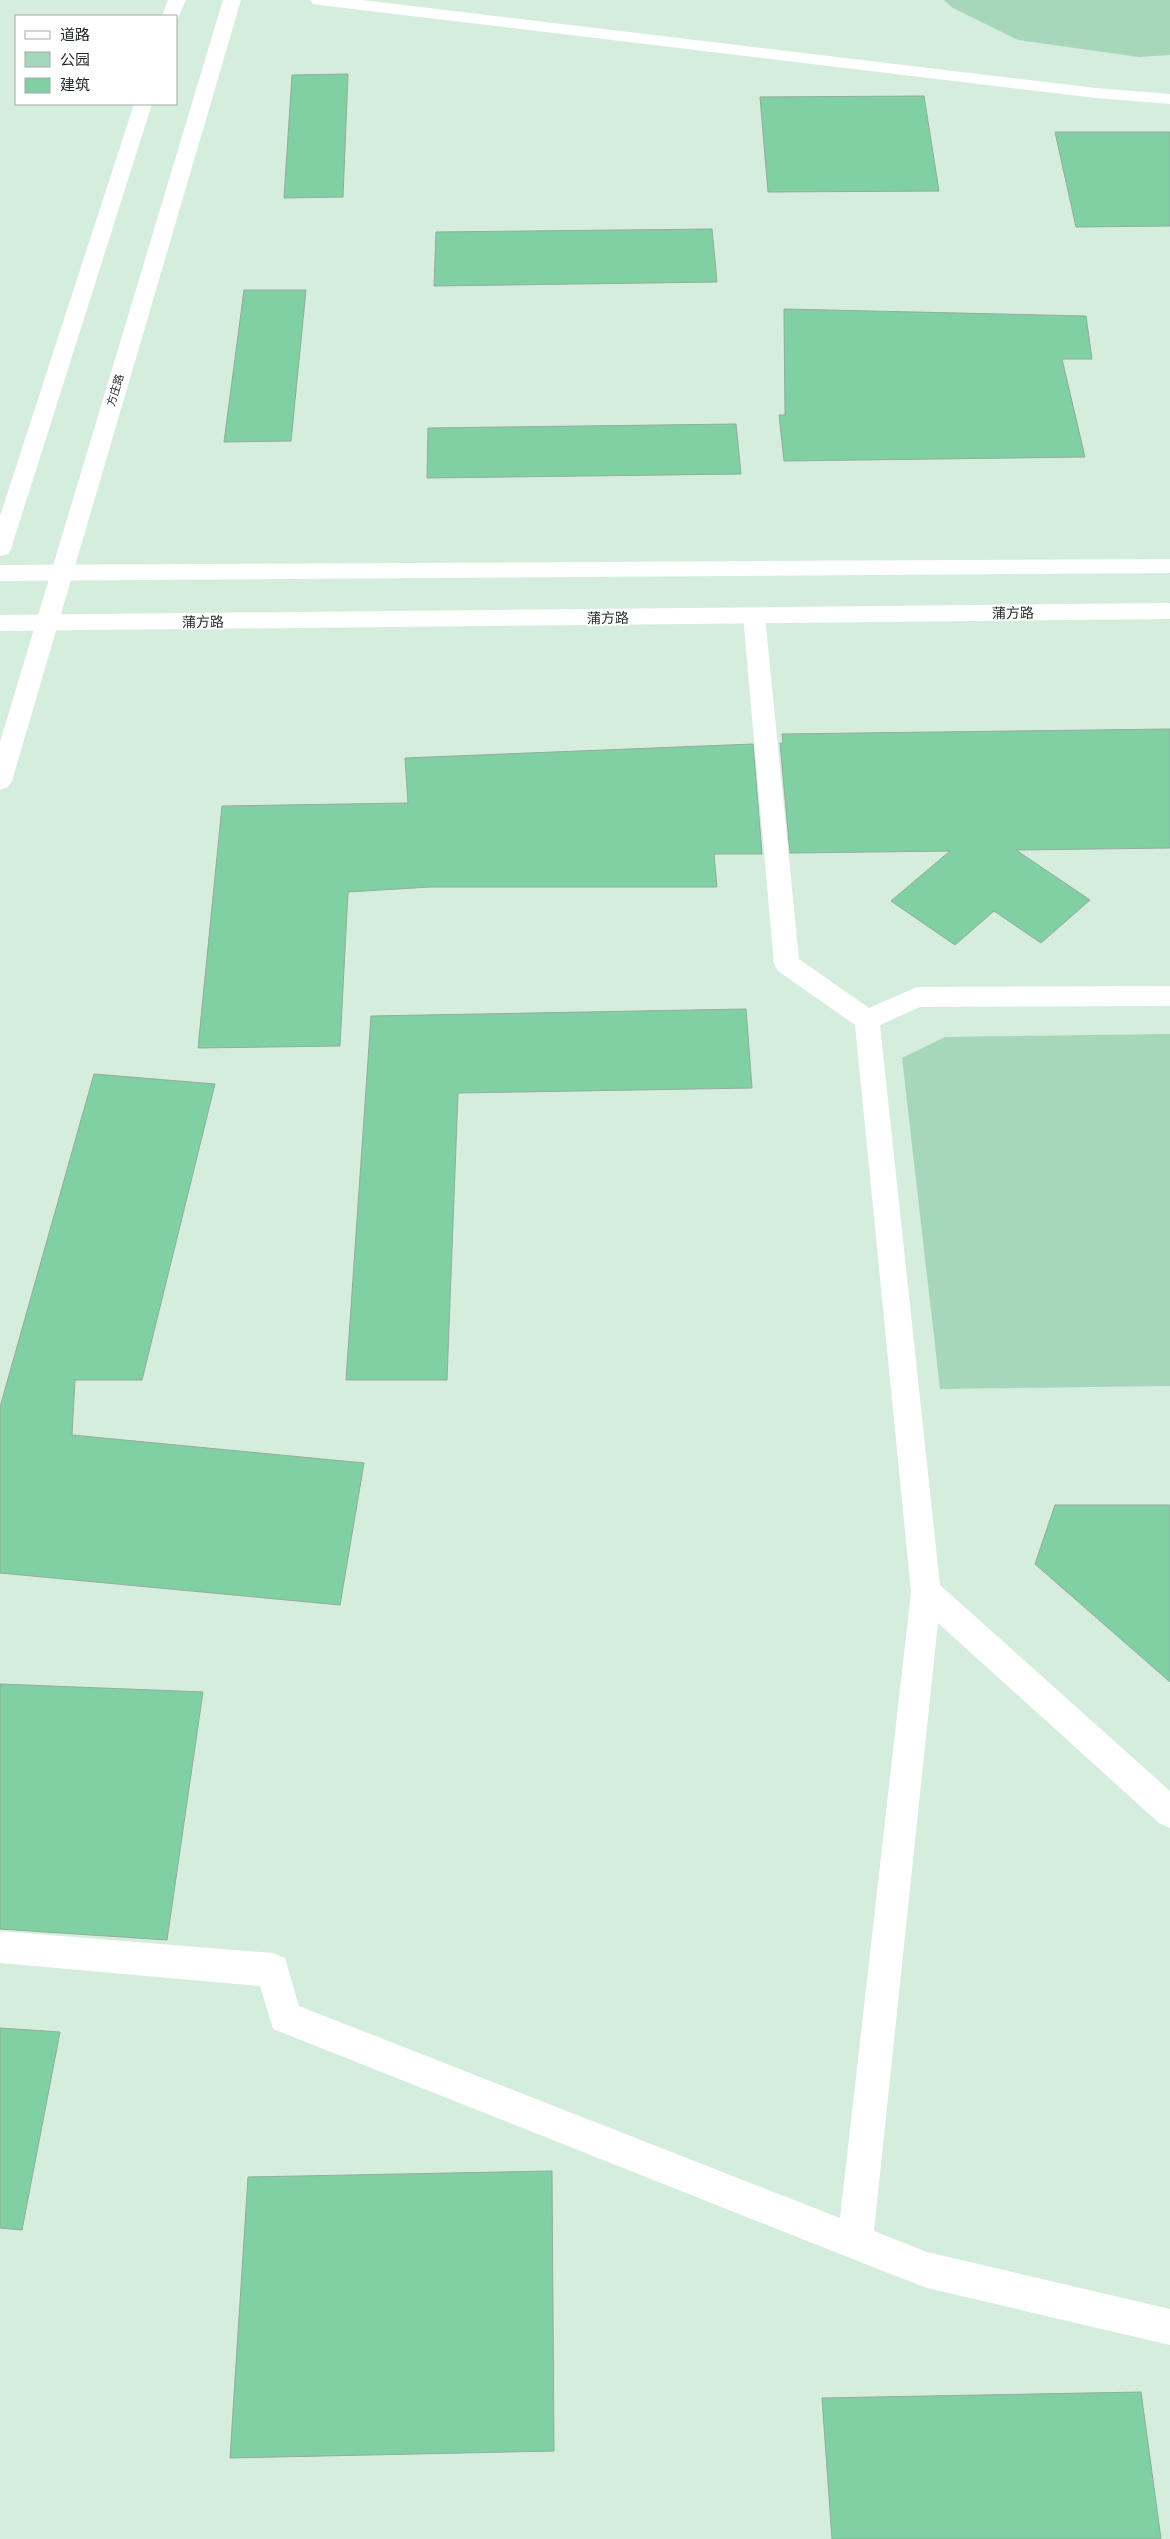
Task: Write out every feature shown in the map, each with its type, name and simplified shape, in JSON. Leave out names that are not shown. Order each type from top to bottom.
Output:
[{"type":"street","points":[[171,15],[177,0]]},
{"type":"street","name":"方庄路","points":[[0,781],[47,624],[60,573],[232,0]]},
{"type":"street","points":[[319,0],[1086,92],[1170,99]]},
{"type":"street","points":[[0,549],[143,105]]},
{"type":"street","points":[[0,573],[1170,566]]},
{"type":"street","name":"蒲方路","points":[[0,623],[1170,611]]},
{"type":"street","points":[[754,616],[787,964],[867,1020],[926,1592],[856,2242]]},
{"type":"street","points":[[867,1020],[917,997],[1170,996]]},
{"type":"street","points":[[926,1592],[1170,1812]]},
{"type":"street","points":[[0,1947],[273,1970],[285,2017],[926,2270],[1170,2327]]},
{"type":"green space","points":[[944,0],[1170,0],[1170,55],[1139,57],[1018,40],[953,8]]},
{"type":"green space","points":[[1170,1034],[1170,1386],[940,1389],[902,1058],[945,1037]]},
{"type":"building","points":[[348,74],[343,197],[284,198],[292,75]]},
{"type":"building","points":[[924,96],[939,191],[768,192],[760,97]]},
{"type":"building","points":[[1055,132],[1170,132],[1170,226],[1076,227]]},
{"type":"building","points":[[712,229],[717,282],[434,286],[436,232]]},
{"type":"building","points":[[244,290],[306,290],[291,441],[224,442]]},
{"type":"building","points":[[784,309],[1086,316],[1092,359],[1062,359],[1085,457],[784,461],[779,415],[785,415]]},
{"type":"building","points":[[736,424],[741,474],[427,478],[428,428]]},
{"type":"building","points":[[1170,729],[1170,848],[1016,850],[1090,900],[1041,943],[994,911],[955,945],[891,901],[950,851],[790,853],[780,743],[783,743],[782,734]]},
{"type":"building","points":[[753,744],[762,854],[714,854],[717,887],[430,887],[348,892],[340,1046],[198,1048],[222,806],[408,803],[405,758]]},
{"type":"building","points":[[746,1009],[752,1088],[458,1093],[447,1380],[346,1380],[371,1016]]},
{"type":"building","points":[[94,1074],[215,1084],[142,1380],[75,1380],[72,1435],[364,1463],[340,1605],[0,1573],[0,1407]]},
{"type":"building","points":[[1055,1505],[1170,1505],[1170,1682],[1035,1564]]},
{"type":"building","points":[[0,1684],[203,1692],[167,1940],[0,1929]]},
{"type":"building","points":[[0,2028],[60,2032],[22,2230],[0,2228]]},
{"type":"building","points":[[552,2171],[554,2451],[230,2458],[248,2177]]},
{"type":"building","points":[[1141,2392],[1161,2539],[832,2539],[822,2398]]}]
